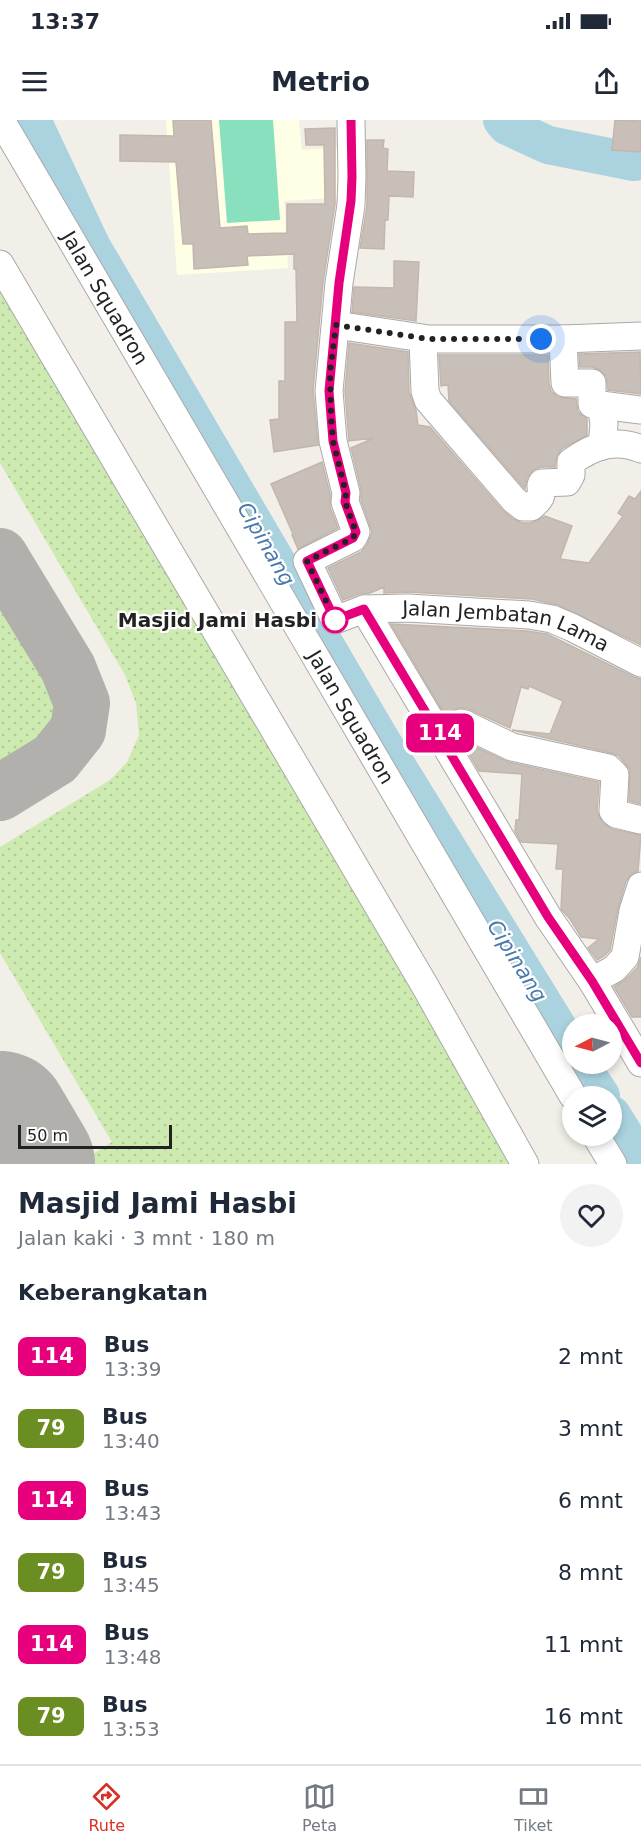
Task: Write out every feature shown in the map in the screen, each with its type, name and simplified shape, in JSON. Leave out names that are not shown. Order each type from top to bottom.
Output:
[{"type":"street","name":"Jalan Squadron","points":[[1,120],[567,1086]]},
{"type":"street","points":[[351,120],[351,201],[339,283],[336,325],[423,339],[562,339],[641,336]]},
{"type":"street","points":[[0,264],[419,975],[525,1164]]},
{"type":"street","name":"Jalan Jembatan Lama","points":[[336,325],[329,391],[332,432],[346,493],[345,502],[356,532],[353,538],[307,561],[335,620],[364,609],[408,608],[529,615],[552,619],[641,663]]},
{"type":"street","points":[[423,339],[425,391],[428,400],[514,500],[523,507],[531,507],[540,499],[542,483],[567,482],[571,475],[571,462],[587,451],[602,446],[622,444],[641,449]]},
{"type":"street","points":[[562,339],[565,383],[592,383],[592,404],[641,410]]},
{"type":"street","points":[[601,405],[604,424],[602,446]]},
{"type":"street","points":[[364,609],[442,736],[548,917],[592,981],[641,1063]]},
{"type":"street","points":[[442,736],[461,723],[512,747],[608,768],[615,775],[613,811],[616,814],[641,820]]},
{"type":"street","points":[[592,981],[614,969],[625,957],[638,903]]},
{"type":"street","points":[[602,1146],[613,1164]]},
{"type":"shaded area","points":[[166,120],[299,120],[302,150],[349,147],[347,197],[284,201],[288,268],[177,275]]},
{"type":"green space","points":[[219,120],[273,120],[280,220],[227,223]]},
{"type":"green space","points":[[0,277],[516,1164],[77,1164],[112,1142],[0,953],[0,847],[110,780],[127,762],[139,735],[136,703],[125,675],[0,463]]},
{"type":"green space","points":[[0,556],[68,668],[82,703],[78,730],[55,759],[0,793]]},
{"type":"building","points":[[173,120],[211,120],[220,228],[247,226],[248,234],[287,233],[287,204],[325,204],[324,145],[306,145],[305,129],[335,128],[335,204],[323,282],[313,390],[318,445],[274,452],[270,420],[279,419],[279,381],[285,381],[285,322],[297,322],[294,254],[247,256],[248,265],[194,269],[193,244],[183,244],[176,162],[120,161],[120,135],[174,136]]},
{"type":"building","points":[[615,120],[641,121],[641,152],[612,150]]},
{"type":"building","points":[[367,140],[384,140],[383,148],[388,149],[387,171],[414,172],[413,197],[389,196],[384,249],[360,248],[367,206]]},
{"type":"building","points":[[394,261],[419,262],[416,321],[352,312],[354,287],[394,288]]},
{"type":"building","points":[[349,343],[408,352],[409,392],[416,410],[418,425],[430,427],[502,510],[513,519],[522,523],[531,523],[545,516],[572,526],[560,559],[589,563],[623,516],[618,513],[629,496],[635,499],[641,491],[641,645],[558,605],[532,599],[409,592],[384,593],[384,587],[343,600],[328,568],[361,552],[367,545],[372,532],[361,500],[361,489],[351,448],[374,438],[349,441],[345,391]]},
{"type":"building","points":[[640,352],[641,394],[608,390],[606,376],[600,370],[580,367],[579,354]]},
{"type":"building","points":[[439,355],[548,355],[551,391],[558,397],[576,399],[578,412],[587,419],[587,435],[563,448],[557,455],[555,467],[541,467],[533,470],[527,478],[525,489],[449,401],[448,385],[441,386]]},
{"type":"building","points":[[322,462],[330,494],[330,507],[338,528],[298,549],[271,484]]},
{"type":"building","points":[[391,624],[547,634],[641,679],[641,804],[629,801],[630,770],[619,756],[512,730],[550,734],[563,701],[529,686],[528,689],[521,687],[510,728],[466,708],[458,708],[445,715]]},
{"type":"building","points":[[463,741],[508,762],[599,782],[597,811],[602,822],[612,829],[641,835],[638,871],[631,874],[626,881],[610,950],[604,956],[597,960],[588,948],[599,939],[581,937],[561,909],[563,869],[556,869],[558,844],[521,842],[515,831],[516,820],[519,820],[522,774],[479,771]]},
{"type":"building","points":[[641,957],[641,1017],[632,1017],[614,987],[637,968]]},
{"type":"waterway","name":"Cipinang","points":[[32,120],[92,247],[381,740],[562,1034]]},
{"type":"waterway","name":"Cipinang","points":[[502,120],[507,126],[548,145],[634,162],[641,161]]},
{"type":"waterway","name":"Cipinang","points":[[587,1074],[594,1086]]},
{"type":"waterway","name":"Cipinang","points":[[622,1131],[641,1162]]},
{"type":"taxiway","points":[[0,556],[68,668],[82,703],[78,730],[55,759],[0,793]]},
{"type":"runway","points":[[0,1120],[26,1164]]},
{"type":"bus line","name":"114","points":[[351,120],[351,201],[339,283],[329,391],[333,441],[346,493],[345,502],[356,534],[353,538],[307,561],[335,620],[364,609],[548,917],[592,981],[641,1063]]},
{"type":"place","name":"Masjid Jami Hasbi","points":[[335,620]]},
{"type":"route","points":[[335,620],[307,561],[353,538],[356,534],[345,502],[346,493],[332,432],[329,391],[336,325],[439,340],[541,339]]}]
